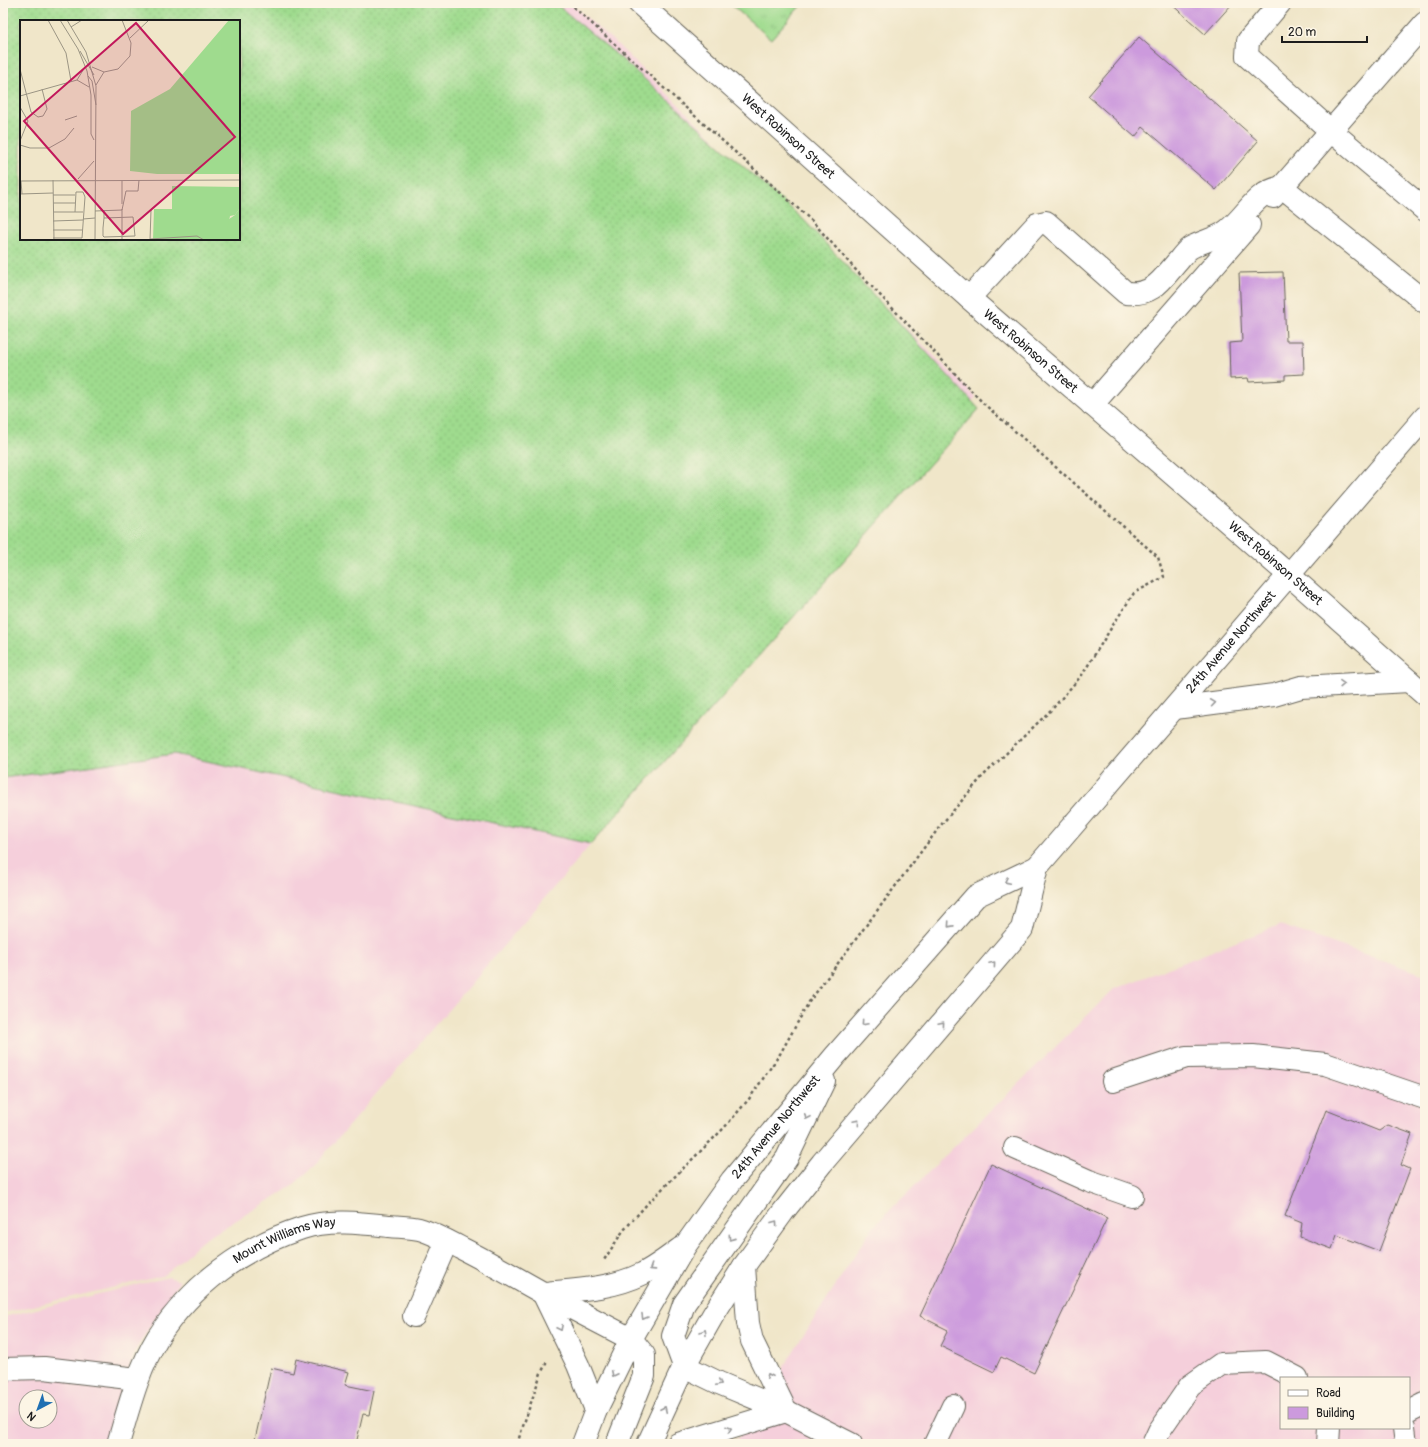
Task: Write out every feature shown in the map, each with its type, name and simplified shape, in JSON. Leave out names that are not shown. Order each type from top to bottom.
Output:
[{"type":"main road","name":"West Robinson Street","points":[[638,3],[970,298],[1425,695]]},
{"type":"main road","points":[[1280,3],[1248,41],[1247,56],[1331,131],[1425,210]]},
{"type":"main road","points":[[1092,405],[1425,23]]},
{"type":"main road","points":[[970,298],[1037,224],[1046,222],[1126,293],[1138,294],[1154,288],[1189,249],[1209,241],[1228,230],[1261,195],[1269,190],[1282,187]]},
{"type":"main road","points":[[1282,187],[1422,294]]},
{"type":"main road","name":"24th Avenue Northwest","points":[[583,1444],[596,1410],[631,1339],[684,1246],[732,1180],[835,1056],[976,896],[1037,867],[1425,417]]},
{"type":"main road","points":[[1175,708],[1274,695],[1301,687],[1409,681]]},
{"type":"main road","name":"24th Avenue Northwest","points":[[648,1444],[684,1366],[744,1266],[783,1212],[822,1163],[1022,929],[1037,867]]},
{"type":"main road","points":[[835,1056],[787,1158],[684,1304],[673,1336],[684,1366],[719,1383],[786,1411],[842,1442]]},
{"type":"main road","points":[[1112,1081],[1186,1057],[1253,1056],[1325,1064],[1425,1098]]},
{"type":"main road","points":[[1015,1148],[1089,1181],[1132,1196]]},
{"type":"main road","name":"Mount Williams Way","points":[[118,1444],[137,1379],[158,1338],[178,1309],[197,1288],[224,1267],[253,1249],[303,1228],[336,1222],[420,1229],[447,1240],[631,1339]]},
{"type":"main road","points":[[414,1316],[447,1240]]},
{"type":"main road","points":[[596,1410],[578,1365],[543,1293],[589,1289],[616,1284],[643,1273],[684,1246]]},
{"type":"main road","points":[[744,1266],[748,1322],[752,1341],[786,1411]]},
{"type":"main road","points":[[617,1444],[644,1376],[644,1355],[631,1339]]},
{"type":"main road","points":[[1153,1444],[1159,1431],[1190,1386],[1221,1364],[1266,1362],[1295,1377]]},
{"type":"main road","points":[[3,1369],[44,1368],[137,1379]]},
{"type":"main road","points":[[1410,1412],[1425,1404]]},
{"type":"main road","points":[[934,1444],[952,1406]]},
{"type":"main road","points":[[678,1444],[786,1411]]},
{"type":"main road","points":[[1328,1444],[1329,1429]]},
{"type":"main road","points":[[1404,1429],[1406,1444]]},
{"type":"path","points":[[569,3],[812,220],[854,268],[984,404],[1158,557],[1164,577],[1134,593],[1082,675],[1053,708],[982,777],[941,825],[809,1002],[780,1054],[749,1099],[724,1128],[648,1203],[623,1231],[606,1256],[589,1289]]},
{"type":"path","points":[[517,1444],[541,1373],[562,1334]]},
{"type":"shaded area","points":[[3,3],[570,3],[617,44],[976,397],[314,1166],[291,1187],[202,1241],[163,1276],[3,1313]]},
{"type":"shaded area","points":[[1280,925],[1425,975],[1425,1444],[734,1444],[873,1227],[1114,989]]},
{"type":"shaded area","points":[[169,1277],[180,1281],[136,1349],[104,1444],[3,1444],[3,1317]]},
{"type":"green space","points":[[3,3],[555,3],[623,60],[804,220],[979,409],[591,844],[174,754],[3,778]]},
{"type":"green space","points":[[729,3],[803,3],[771,39]]},
{"type":"building","points":[[1170,3],[1233,3],[1205,34]]},
{"type":"building","points":[[1139,37],[1258,141],[1216,190],[1143,127],[1135,137],[1088,96]]},
{"type":"building","points":[[1283,272],[1286,341],[1303,341],[1304,374],[1285,375],[1285,380],[1249,382],[1248,378],[1230,379],[1229,343],[1242,342],[1239,273]]},
{"type":"building","points":[[1326,1110],[1379,1131],[1388,1125],[1412,1134],[1401,1165],[1410,1169],[1379,1251],[1337,1235],[1332,1249],[1300,1237],[1302,1223],[1285,1216]]},
{"type":"building","points":[[991,1164],[1107,1218],[1034,1373],[1001,1357],[994,1372],[940,1346],[948,1330],[920,1316]]},
{"type":"building","points":[[296,1359],[349,1372],[345,1385],[374,1391],[369,1415],[363,1414],[356,1444],[254,1444],[271,1368],[293,1373]]}]
